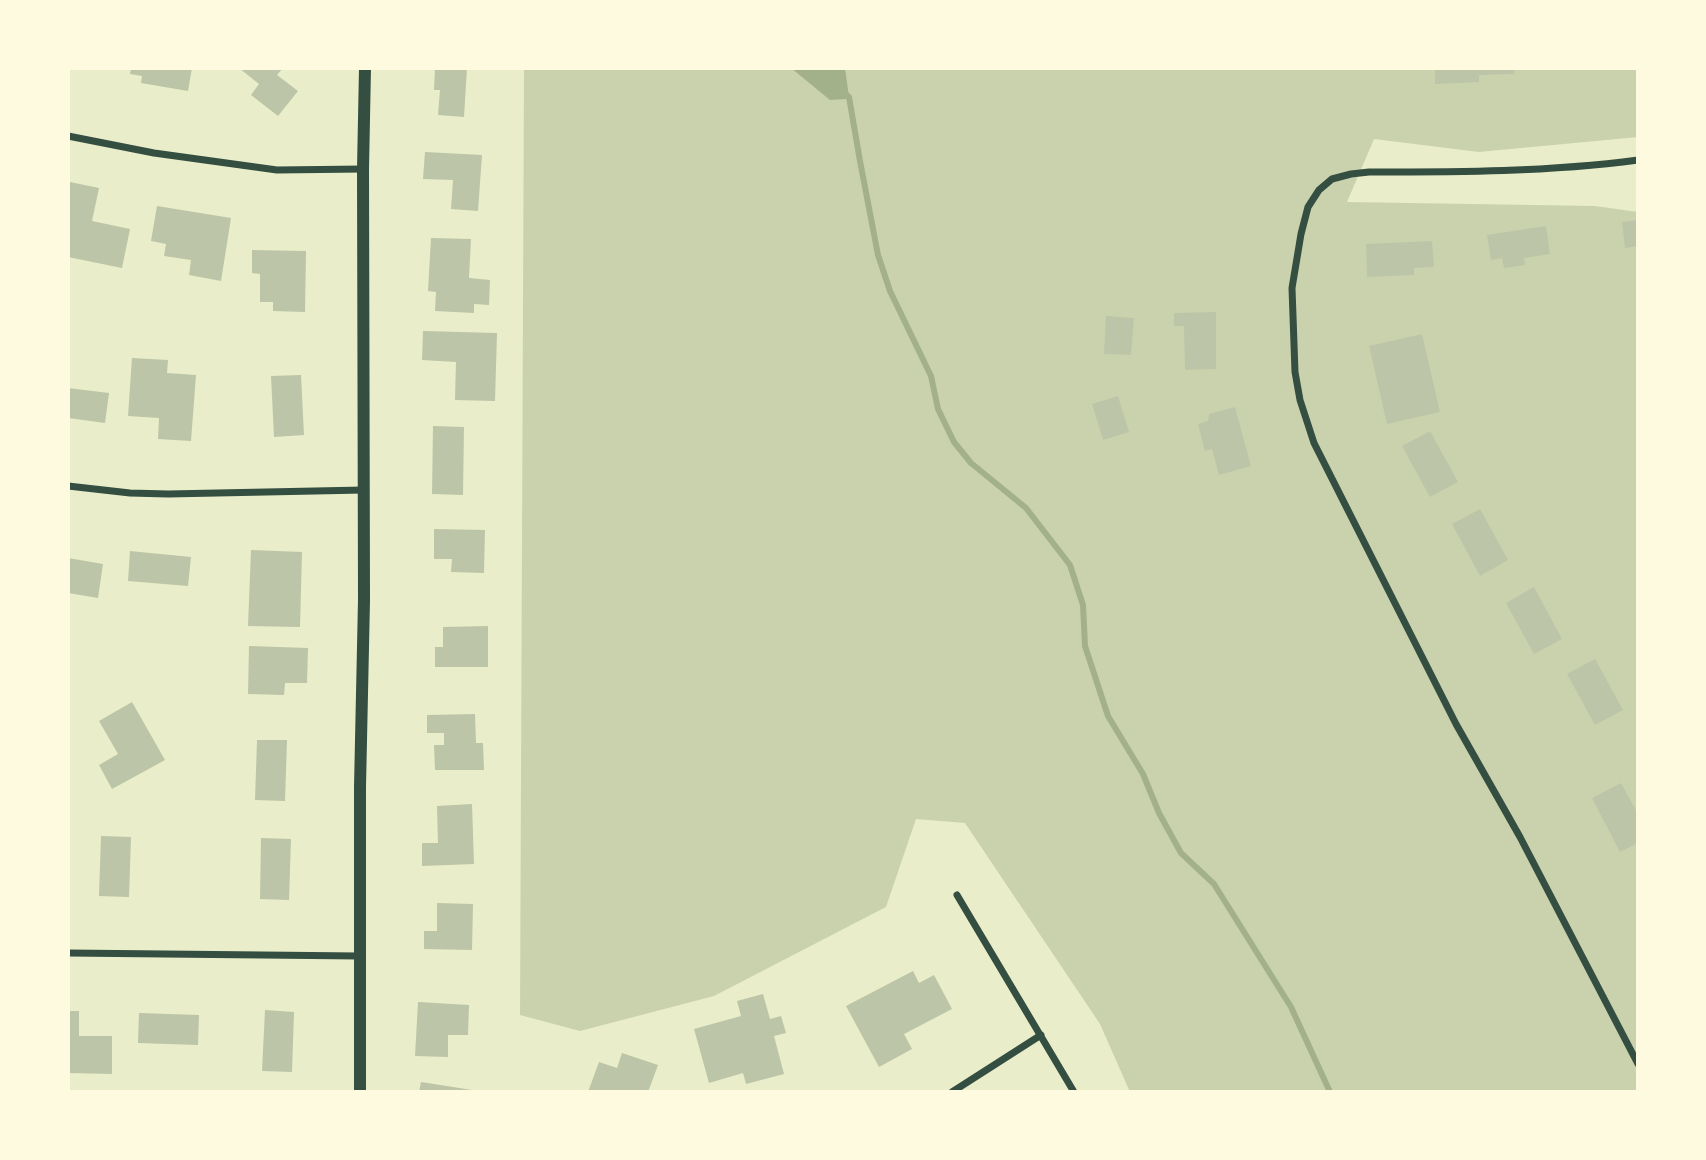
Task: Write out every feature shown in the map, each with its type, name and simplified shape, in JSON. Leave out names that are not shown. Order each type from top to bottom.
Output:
[{"type":"street","points":[[359,1092],[360,774],[364,600],[365,68]]},
{"type":"street","points":[[68,136],[154,153],[277,170],[363,169]]},
{"type":"street","points":[[1638,160],[1490,172],[1369,172],[1332,179],[1319,190],[1308,207],[1292,289],[1295,372],[1300,400],[1314,443],[1450,712],[1520,837],[1638,1064]]},
{"type":"street","points":[[68,486],[130,493],[214,495],[364,490]]},
{"type":"street","points":[[957,895],[1074,1092]]},
{"type":"street","points":[[68,953],[359,956]]},
{"type":"street","points":[[951,1092],[1041,1035]]},
{"type":"shaded area","points":[[524,68],[1638,68],[1638,137],[1479,152],[1374,139],[1347,202],[1595,206],[1638,212],[1638,1092],[1130,1092],[1100,1024],[965,823],[916,819],[886,907],[714,996],[580,1031],[520,1015]]},
{"type":"shaded area","points":[[791,68],[845,68],[849,97],[830,100]]},
{"type":"building","points":[[131,68],[192,68],[188,91],[141,83],[142,76],[130,74]]},
{"type":"building","points":[[239,68],[283,68],[277,75],[298,91],[278,116],[251,95],[259,84]]},
{"type":"building","points":[[435,68],[467,68],[464,117],[438,115],[440,90],[434,90]]},
{"type":"building","points":[[1435,68],[1514,68],[1514,74],[1479,75],[1479,82],[1435,84]]},
{"type":"building","points":[[425,152],[482,155],[478,211],[451,209],[453,180],[423,179]]},
{"type":"building","points":[[70,182],[99,188],[92,221],[130,229],[122,268],[68,257]]},
{"type":"building","points":[[157,206],[231,218],[221,281],[189,275],[191,260],[164,256],[166,244],[151,241]]},
{"type":"building","points":[[1638,220],[1638,246],[1625,248],[1622,222]]},
{"type":"building","points":[[1546,226],[1550,254],[1524,258],[1525,265],[1504,268],[1502,258],[1491,260],[1487,235]]},
{"type":"building","points":[[431,238],[471,239],[469,278],[490,280],[489,305],[474,304],[474,313],[435,311],[436,292],[428,291]]},
{"type":"building","points":[[1432,241],[1434,267],[1414,268],[1414,275],[1367,277],[1366,244]]},
{"type":"building","points":[[252,250],[306,251],[305,312],[273,311],[273,302],[260,302],[260,274],[252,273]]},
{"type":"building","points":[[1216,312],[1216,369],[1185,370],[1184,326],[1174,326],[1174,313]]},
{"type":"building","points":[[1106,316],[1134,318],[1131,355],[1104,354]]},
{"type":"building","points":[[423,331],[497,333],[495,401],[455,400],[456,362],[422,360]]},
{"type":"building","points":[[1422,334],[1440,412],[1387,424],[1369,346]]},
{"type":"building","points":[[132,358],[168,360],[167,373],[196,375],[191,441],[158,439],[159,418],[128,416]]},
{"type":"building","points":[[301,375],[304,435],[274,437],[271,376]]},
{"type":"building","points":[[68,388],[109,393],[105,423],[68,418]]},
{"type":"building","points":[[1118,396],[1129,432],[1103,440],[1092,404]]},
{"type":"building","points":[[1235,407],[1251,466],[1219,475],[1212,449],[1205,451],[1198,424],[1208,421],[1209,414]]},
{"type":"building","points":[[433,426],[464,427],[463,495],[432,494]]},
{"type":"building","points":[[1430,431],[1458,482],[1430,497],[1402,446]]},
{"type":"building","points":[[1480,509],[1508,560],[1480,576],[1452,524]]},
{"type":"building","points":[[434,529],[485,530],[484,573],[451,572],[452,559],[434,559]]},
{"type":"building","points":[[251,550],[302,552],[300,627],[248,626]]},
{"type":"building","points":[[130,551],[191,557],[188,586],[128,581]]},
{"type":"building","points":[[68,558],[103,564],[98,598],[68,593]]},
{"type":"building","points":[[1534,587],[1562,639],[1534,654],[1506,603]]},
{"type":"building","points":[[488,626],[488,667],[435,667],[435,647],[443,647],[443,627]]},
{"type":"building","points":[[249,646],[308,648],[307,683],[285,683],[284,695],[248,694]]},
{"type":"building","points":[[1595,659],[1623,710],[1595,725],[1567,674]]},
{"type":"building","points":[[132,702],[165,760],[112,789],[99,765],[118,754],[99,721]]},
{"type":"building","points":[[475,714],[476,743],[483,743],[484,770],[435,770],[434,745],[444,745],[444,733],[427,733],[427,715]]},
{"type":"building","points":[[257,740],[287,740],[285,801],[255,800]]},
{"type":"building","points":[[1621,783],[1638,814],[1638,843],[1620,852],[1592,798]]},
{"type":"building","points":[[472,804],[474,864],[422,866],[422,843],[438,843],[437,806]]},
{"type":"building","points":[[101,836],[131,837],[129,897],[99,896]]},
{"type":"building","points":[[261,838],[291,839],[289,900],[260,899]]},
{"type":"building","points":[[437,903],[473,904],[472,950],[424,949],[424,931],[437,931]]},
{"type":"building","points":[[913,971],[919,983],[934,975],[952,1009],[904,1034],[912,1049],[879,1067],[846,1006]]},
{"type":"building","points":[[763,994],[770,1019],[781,1016],[786,1033],[774,1036],[784,1074],[746,1084],[743,1073],[709,1083],[694,1029],[741,1016],[737,1001]]},
{"type":"building","points":[[418,1002],[469,1005],[468,1035],[448,1035],[448,1057],[415,1056]]},
{"type":"building","points":[[265,1010],[294,1012],[292,1072],[262,1071]]},
{"type":"building","points":[[68,1011],[79,1011],[79,1036],[112,1036],[112,1074],[68,1073]]},
{"type":"building","points":[[139,1013],[199,1015],[198,1045],[138,1043]]},
{"type":"building","points":[[622,1053],[658,1065],[648,1092],[588,1092],[599,1062],[617,1068]]},
{"type":"building","points":[[421,1082],[472,1090],[472,1092],[419,1092]]},
{"type":"waterway","points":[[845,94],[849,97],[878,255],[890,291],[931,376],[938,409],[954,442],[971,463],[1026,508],[1070,565],[1083,605],[1085,646],[1108,716],[1143,774],[1159,813],[1181,853],[1214,884],[1291,1007],[1330,1092]]}]
